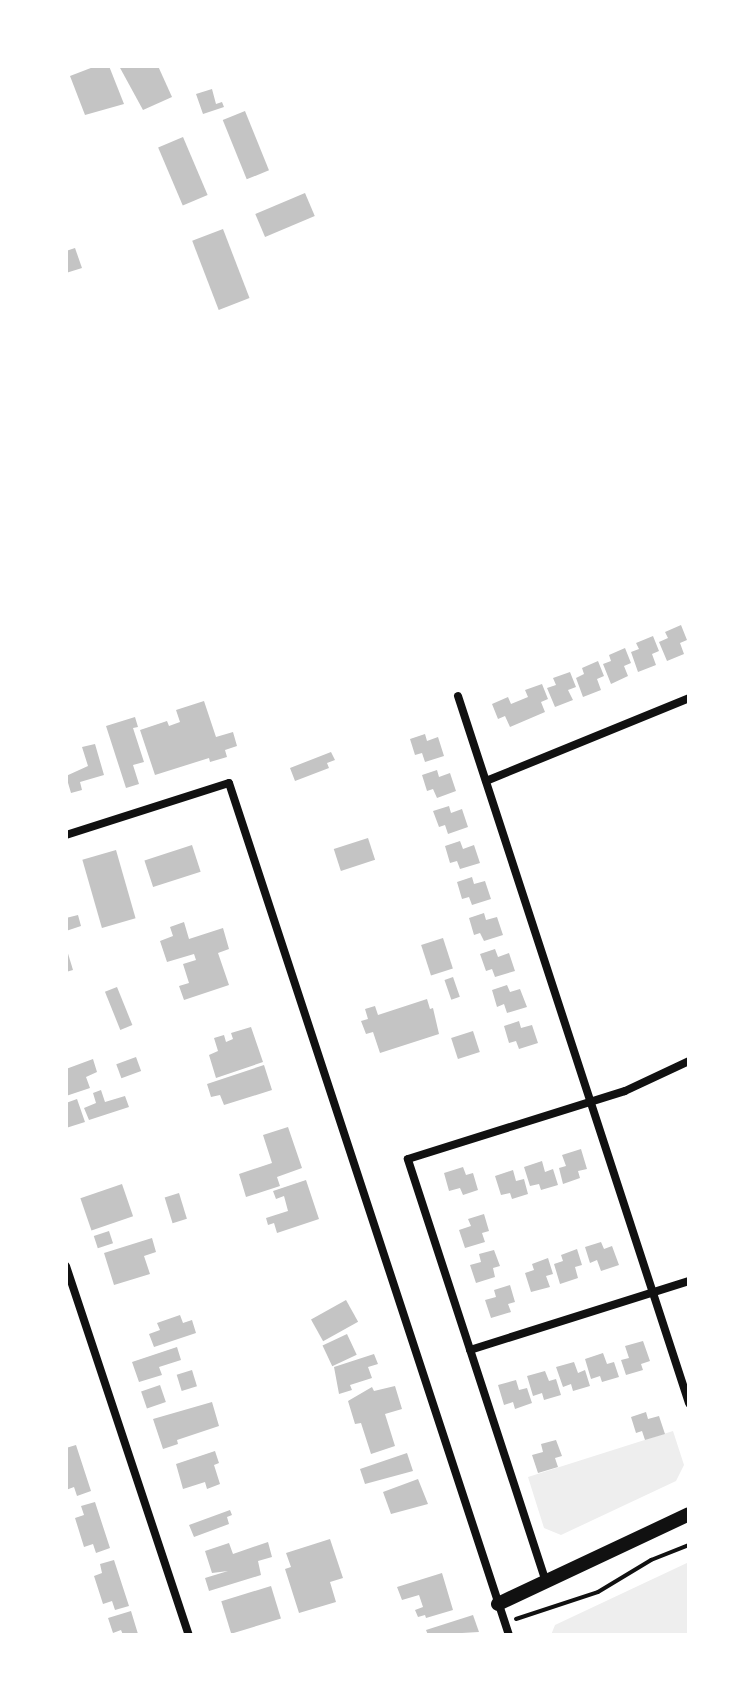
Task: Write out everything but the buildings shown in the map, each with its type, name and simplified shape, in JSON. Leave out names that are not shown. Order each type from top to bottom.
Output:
[{"type":"street","points":[[458,696],[689,1403]]},
{"type":"street","points":[[486,781],[689,698]]},
{"type":"street","points":[[66,835],[229,783],[509,1635]]},
{"type":"street","points":[[546,1582],[408,1159],[625,1091],[689,1061]]},
{"type":"street","points":[[66,1266],[189,1635]]},
{"type":"street","points":[[470,1350],[689,1281]]},
{"type":"street","points":[[498,1604],[689,1514]]},
{"type":"path","points":[[505,1623],[598,1592],[651,1560],[689,1545]]},
{"type":"shaded area","points":[[673,1431],[684,1465],[676,1481],[561,1535],[544,1528],[528,1477]]},
{"type":"shaded area","points":[[689,1562],[689,1635],[551,1635],[555,1625]]}]
